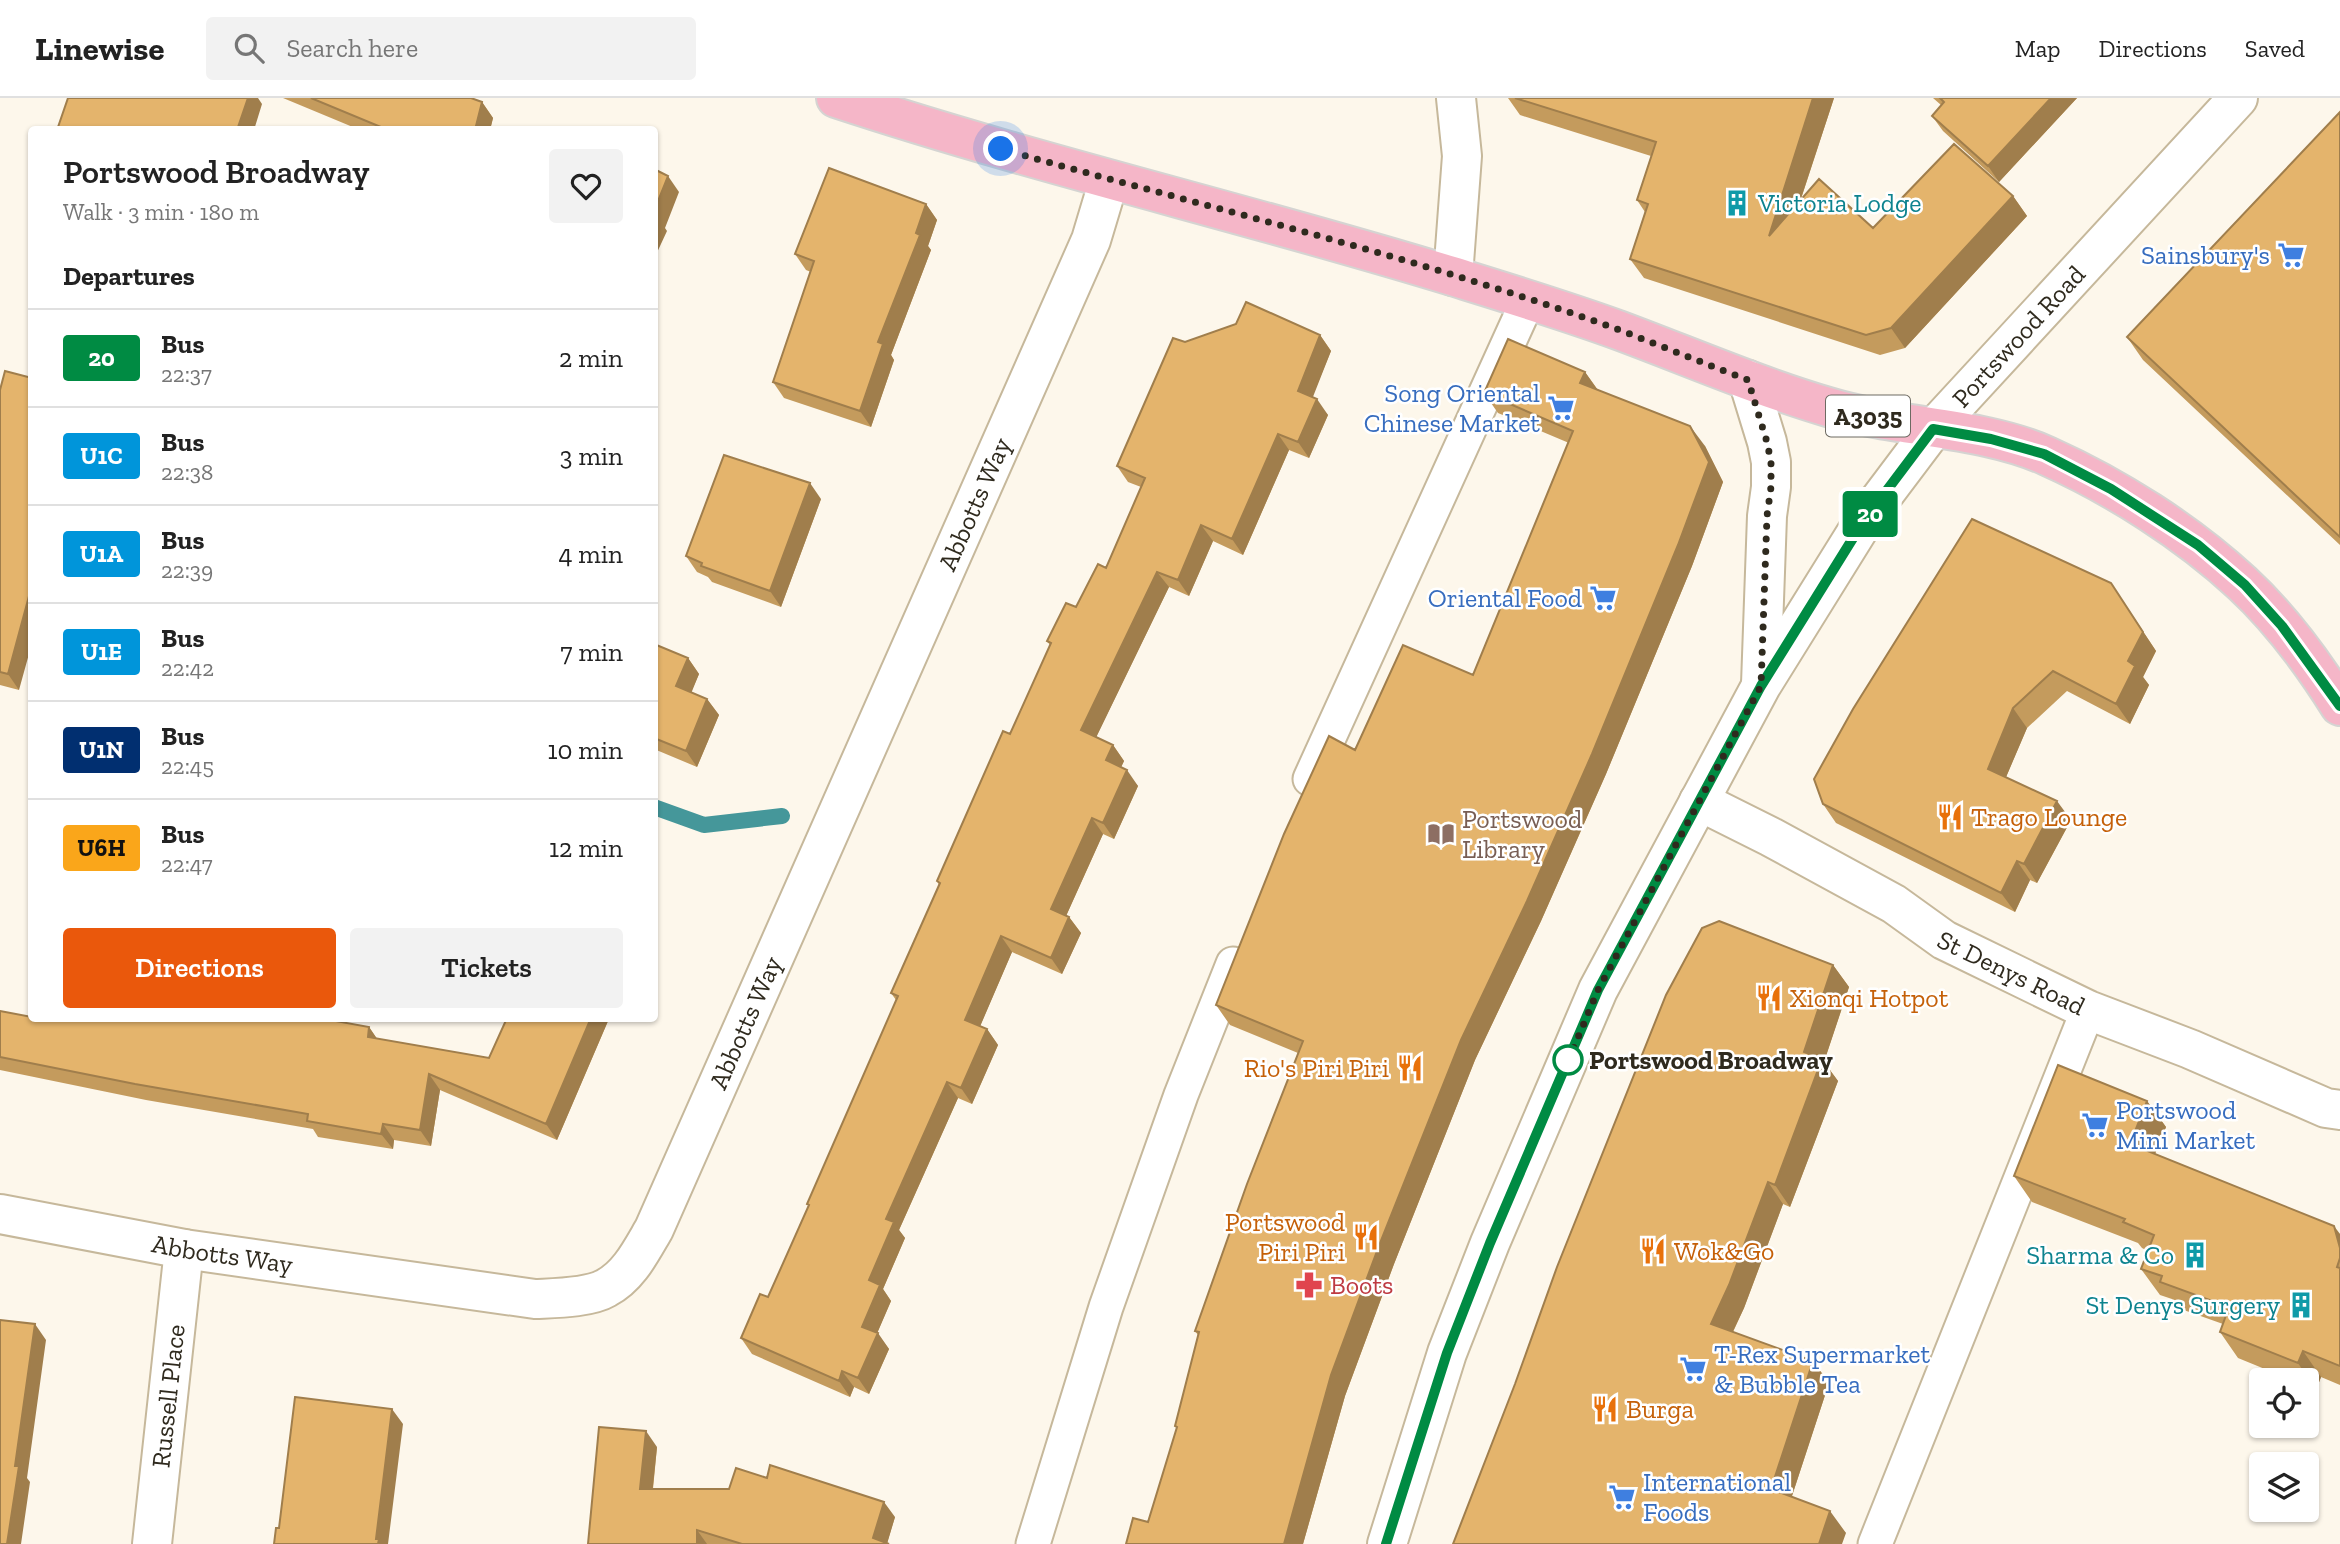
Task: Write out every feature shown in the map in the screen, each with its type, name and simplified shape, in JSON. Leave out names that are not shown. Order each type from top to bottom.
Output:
[{"type":"main road","name":"A3035","points":[[836,98],[947,134],[1240,214],[1453,276],[1614,328],[1832,409],[1991,439],[2044,454],[2111,489],[2198,545],[2245,585],[2282,626],[2340,706]]},
{"type":"street","points":[[1453,276],[1462,156],[1456,98]]},
{"type":"street","name":"Portswood Road","points":[[1387,1544],[1447,1353],[1598,990],[1761,686],[1863,522],[1933,429],[2238,98]]},
{"type":"street","name":"Abbotts Way","points":[[0,1214],[184,1249],[535,1299],[572,1296],[605,1289],[634,1265],[654,1230],[1091,240],[1109,180]]},
{"type":"street","points":[[1748,380],[1771,462],[1761,686]]},
{"type":"street","name":"St Denys Road","points":[[1699,801],[1894,904],[1944,940],[2088,1010],[2190,1049],[2326,1108],[2340,1110]]},
{"type":"street","name":"Russell Place","points":[[152,1544],[184,1249]]},
{"type":"lane","points":[[1297,808],[1528,300]]},
{"type":"lane","points":[[1033,1544],[1106,1307],[1181,1095],[1245,934]]},
{"type":"lane","points":[[1875,1544],[2088,1010]]},
{"type":"building","points":[[68,98],[248,98],[238,126],[58,126]]},
{"type":"building","points":[[311,98],[471,98],[482,102],[476,126],[378,126]]},
{"type":"building","points":[[1515,98],[1813,98],[1769,236],[1819,179],[1873,228],[1954,144],[2013,196],[1891,328],[1866,335],[1630,259],[1648,204],[1637,200],[1656,142]]},
{"type":"building","points":[[1940,98],[2051,98],[1988,166],[1932,116],[1944,102]]},
{"type":"building","name":"Sainsbury's","points":[[2340,112],[2340,537],[2127,337]]},
{"type":"building","points":[[829,168],[926,204],[916,233],[920,235],[878,342],[883,344],[860,411],[773,382],[814,261],[795,254]]},
{"type":"building","points":[[658,171],[668,176],[658,201]]},
{"type":"building","points":[[1246,302],[1320,335],[1298,391],[1317,399],[1298,442],[1278,434],[1232,539],[1201,525],[1178,580],[1157,572],[1081,730],[1113,745],[1106,760],[1127,770],[1103,823],[1092,818],[1051,909],[1069,917],[1051,958],[1001,936],[965,1020],[987,1029],[961,1088],[947,1082],[886,1219],[894,1222],[869,1280],[880,1285],[862,1327],[878,1333],[858,1378],[842,1371],[839,1381],[741,1338],[760,1294],[768,1297],[809,1205],[807,1204],[898,996],[891,993],[1003,731],[1010,734],[1051,643],[1047,641],[1066,603],[1076,607],[1098,564],[1106,568],[1145,478],[1117,466],[1173,338],[1185,342],[1236,324]]},
{"type":"building","points":[[1508,339],[1585,372],[1580,383],[1690,426],[1709,462],[1592,754],[1527,901],[1461,1040],[1380,1243],[1331,1375],[1284,1544],[1126,1544],[1133,1518],[1148,1522],[1177,1427],[1175,1426],[1199,1332],[1195,1331],[1247,1184],[1303,1041],[1216,1005],[1284,834],[1329,736],[1355,750],[1403,645],[1473,675],[1573,431],[1484,393]]},
{"type":"building","points":[[5,371],[28,377],[28,600],[8,674],[0,672],[0,390]]},
{"type":"building","points":[[724,455],[810,483],[770,591],[701,566],[702,563],[686,556]]},
{"type":"building","points":[[1972,519],[2111,583],[2143,632],[2128,661],[2135,666],[2116,704],[2053,671],[2013,708],[1988,769],[2057,801],[2024,864],[2017,861],[2001,893],[1823,804],[1814,779],[1853,709]]},
{"type":"building","points":[[658,646],[688,658],[676,686],[707,699],[686,751],[658,740]]},
{"type":"building","points":[[1719,921],[1833,965],[1804,1052],[1822,1059],[1775,1185],[1768,1182],[1729,1285],[1711,1324],[1813,1361],[1771,1489],[1830,1511],[1819,1544],[1453,1544],[1557,1267],[1666,995],[1702,928]]},
{"type":"building","points":[[0,1011],[28,1016],[28,1022],[342,1022],[369,1027],[368,1037],[489,1058],[505,1022],[589,1022],[546,1124],[429,1074],[420,1130],[383,1124],[381,1134],[307,1121],[308,1114],[0,1057]]},
{"type":"building","points":[[2058,1065],[2147,1101],[2130,1144],[2334,1226],[2340,1248],[2337,1267],[2340,1268],[2340,1366],[2303,1351],[2298,1363],[2220,1332],[2229,1307],[2160,1282],[2162,1276],[2141,1269],[2154,1235],[2123,1222],[2125,1219],[2014,1176]]},
{"type":"building","points":[[0,1320],[35,1324],[7,1544],[0,1544]]},
{"type":"building","points":[[295,1397],[392,1409],[376,1539],[379,1539],[378,1544],[274,1544],[276,1528],[279,1528]]},
{"type":"building","points":[[599,1427],[646,1431],[640,1489],[729,1489],[736,1468],[767,1478],[770,1465],[884,1502],[873,1538],[889,1544],[742,1544],[697,1530],[697,1544],[588,1544]]},
{"type":"waterway","points":[[658,808],[704,825],[782,816]]},
{"type":"bus line","name":"20","points":[[1386,1544],[1447,1353],[1490,1243],[1598,990],[1761,686],[1863,522],[1933,429],[1991,439],[2044,454],[2111,489],[2198,545],[2245,585],[2282,626],[2340,706]]},
{"type":"place","name":"Victoria Lodge","points":[[1737,203]]},
{"type":"place","name":"Sainsbury's","points":[[2291,255]]},
{"type":"place","name":"Song Oriental Chinese Market","points":[[1561,408]]},
{"type":"place","name":"Oriental Food","points":[[1603,598]]},
{"type":"place","name":"Trago Lounge","points":[[1950,817]]},
{"type":"place","name":"Portswood Library","points":[[1441,834]]},
{"type":"place","name":"Xionqi Hotpot","points":[[1769,998]]},
{"type":"place","name":"Portswood Broadway","points":[[1568,1060]]},
{"type":"place","name":"Rio's Piri Piri","points":[[1410,1068]]},
{"type":"place","name":"Portswood Mini Market","points":[[2095,1125]]},
{"type":"place","name":"Portswood Piri Piri","points":[[1366,1237]]},
{"type":"place","name":"Wok&Go","points":[[1653,1251]]},
{"type":"place","name":"Sharma & Co","points":[[2195,1255]]},
{"type":"place","name":"Boots","points":[[1309,1285]]},
{"type":"place","name":"St Denys Surgery","points":[[2301,1305]]},
{"type":"place","name":"T-Rex Supermarket & Bubble Tea","points":[[1693,1369]]},
{"type":"place","name":"Burga","points":[[1605,1409]]},
{"type":"place","name":"International Foods","points":[[1622,1497]]},
{"type":"route","points":[[1001,149],[1453,276],[1614,328],[1748,380],[1771,462],[1761,686],[1598,990],[1566,1066],[1568,1060]]}]
